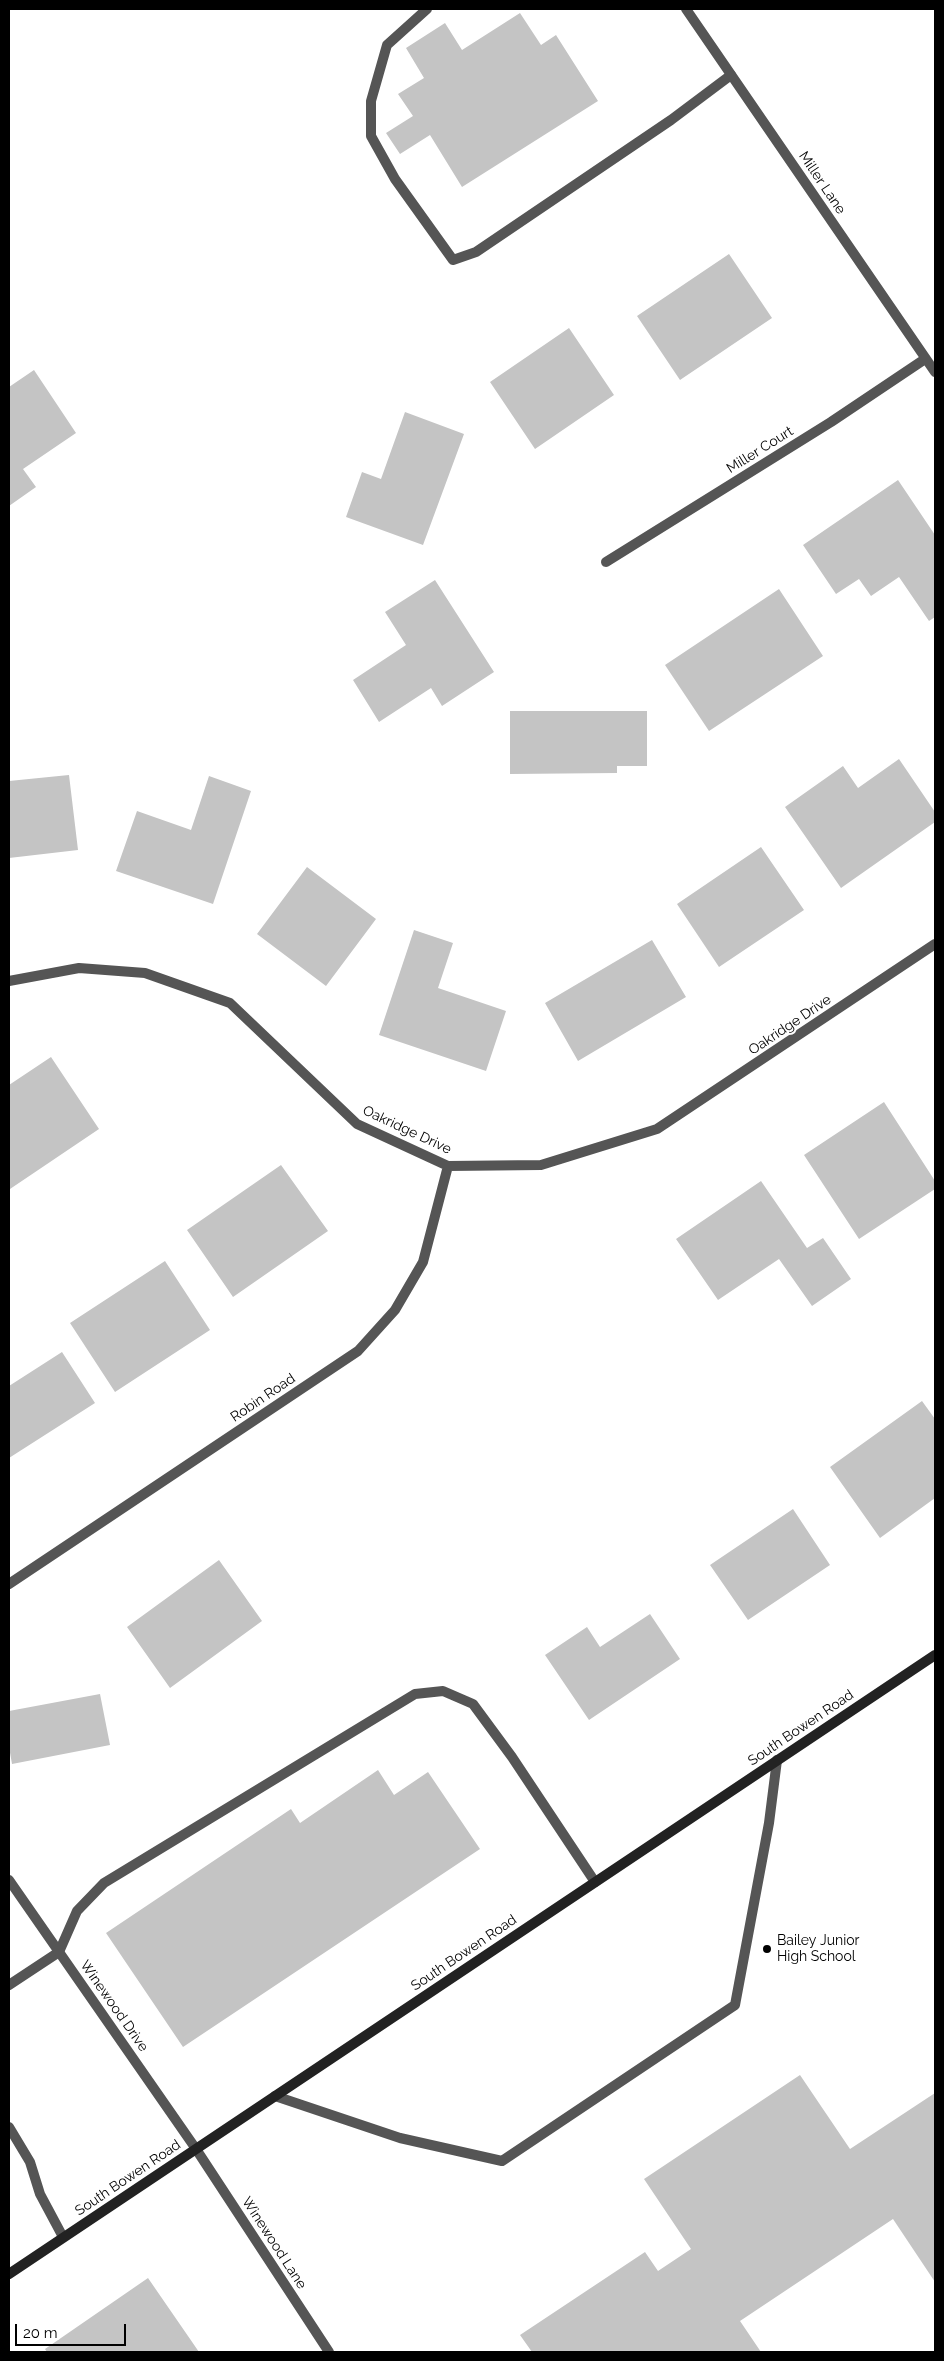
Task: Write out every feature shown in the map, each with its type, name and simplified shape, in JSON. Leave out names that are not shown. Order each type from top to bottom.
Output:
[{"type":"main road","name":"South Bowen Road","points":[[9,2274],[935,1655]]},
{"type":"street","points":[[427,9],[387,46],[371,101],[371,136],[394,179],[453,260],[476,252],[671,120],[731,75]]},
{"type":"street","name":"Miller Lane","points":[[686,9],[935,372]]},
{"type":"street","name":"Miller Court","points":[[606,562],[831,422],[925,358]]},
{"type":"street","name":"Oakridge Drive","points":[[9,981],[79,968],[146,973],[230,1003],[357,1124],[448,1166],[541,1164],[657,1129],[935,944]]},
{"type":"street","name":"Robin Road","points":[[9,1584],[358,1351],[395,1310],[424,1262],[448,1166]]},
{"type":"street","points":[[9,1985],[58,1952],[76,1911],[104,1883],[415,1694],[443,1691],[473,1704],[512,1757],[596,1882]]},
{"type":"street","points":[[275,2096],[400,2138],[502,2161],[735,2005],[769,1823],[777,1760]]},
{"type":"street","name":"Winewood Drive","points":[[9,1880],[196,2148]]},
{"type":"street","points":[[9,2127],[30,2162],[40,2194],[63,2237]]},
{"type":"street","name":"Winewood Lane","points":[[196,2148],[329,2352]]},
{"type":"building","points":[[520,13],[541,45],[556,35],[598,101],[462,187],[430,135],[400,154],[386,133],[413,116],[398,94],[424,78],[406,48],[445,23],[462,50]]},
{"type":"building","points":[[729,254],[772,318],[680,380],[637,316]]},
{"type":"building","points":[[569,328],[614,395],[535,449],[490,382]]},
{"type":"building","points":[[34,370],[76,433],[23,469],[36,487],[9,506],[9,387]]},
{"type":"building","points":[[405,412],[464,434],[423,545],[346,517],[362,472],[381,479]]},
{"type":"building","points":[[898,480],[935,535],[935,617],[929,621],[899,577],[871,596],[859,579],[836,594],[803,545]]},
{"type":"building","points":[[435,580],[494,672],[442,706],[431,688],[379,722],[353,680],[406,645],[385,612]]},
{"type":"building","points":[[779,589],[823,656],[709,731],[665,665]]},
{"type":"building","points":[[510,711],[647,711],[647,766],[617,766],[617,773],[510,774]]},
{"type":"building","points":[[899,759],[935,812],[935,822],[841,888],[785,807],[843,766],[858,788]]},
{"type":"building","points":[[69,775],[78,850],[9,858],[9,781]]},
{"type":"building","points":[[209,776],[251,791],[213,904],[116,871],[137,811],[191,830]]},
{"type":"building","points":[[761,847],[804,910],[719,967],[677,904]]},
{"type":"building","points":[[307,867],[376,919],[326,986],[257,934]]},
{"type":"building","points":[[414,930],[453,943],[438,988],[506,1011],[486,1071],[379,1035]]},
{"type":"building","points":[[652,940],[686,997],[578,1061],[545,1003]]},
{"type":"building","points":[[51,1057],[99,1129],[10,1189],[9,1085]]},
{"type":"building","points":[[884,1102],[935,1181],[935,1189],[859,1239],[804,1155]]},
{"type":"building","points":[[281,1165],[328,1231],[233,1297],[187,1230]]},
{"type":"building","points":[[761,1181],[807,1248],[823,1238],[851,1279],[812,1306],[779,1259],[718,1300],[676,1239]]},
{"type":"building","points":[[165,1261],[210,1330],[115,1392],[70,1323]]},
{"type":"building","points":[[62,1352],[95,1403],[9,1458],[9,1386]]},
{"type":"building","points":[[922,1401],[935,1419],[935,1498],[880,1538],[830,1467]]},
{"type":"building","points":[[793,1509],[830,1565],[748,1620],[710,1565]]},
{"type":"building","points":[[219,1560],[262,1621],[170,1688],[127,1627]]},
{"type":"building","points":[[650,1614],[680,1659],[589,1720],[545,1655],[587,1627],[600,1647]]},
{"type":"building","points":[[100,1694],[110,1745],[12,1764],[9,1747],[9,1711]]},
{"type":"building","points":[[378,1770],[394,1795],[428,1772],[480,1849],[183,2047],[106,1933],[291,1809],[300,1823]]},
{"type":"building","points":[[800,2075],[850,2149],[935,2093],[935,2282],[893,2219],[740,2321],[761,2352],[532,2352],[520,2335],[645,2252],[658,2271],[691,2249],[644,2179]]},
{"type":"building","points":[[148,2278],[199,2352],[47,2352],[45,2349]]},
{"type":"place","name":"Bailey Junior High School","points":[[767,1949]]}]
